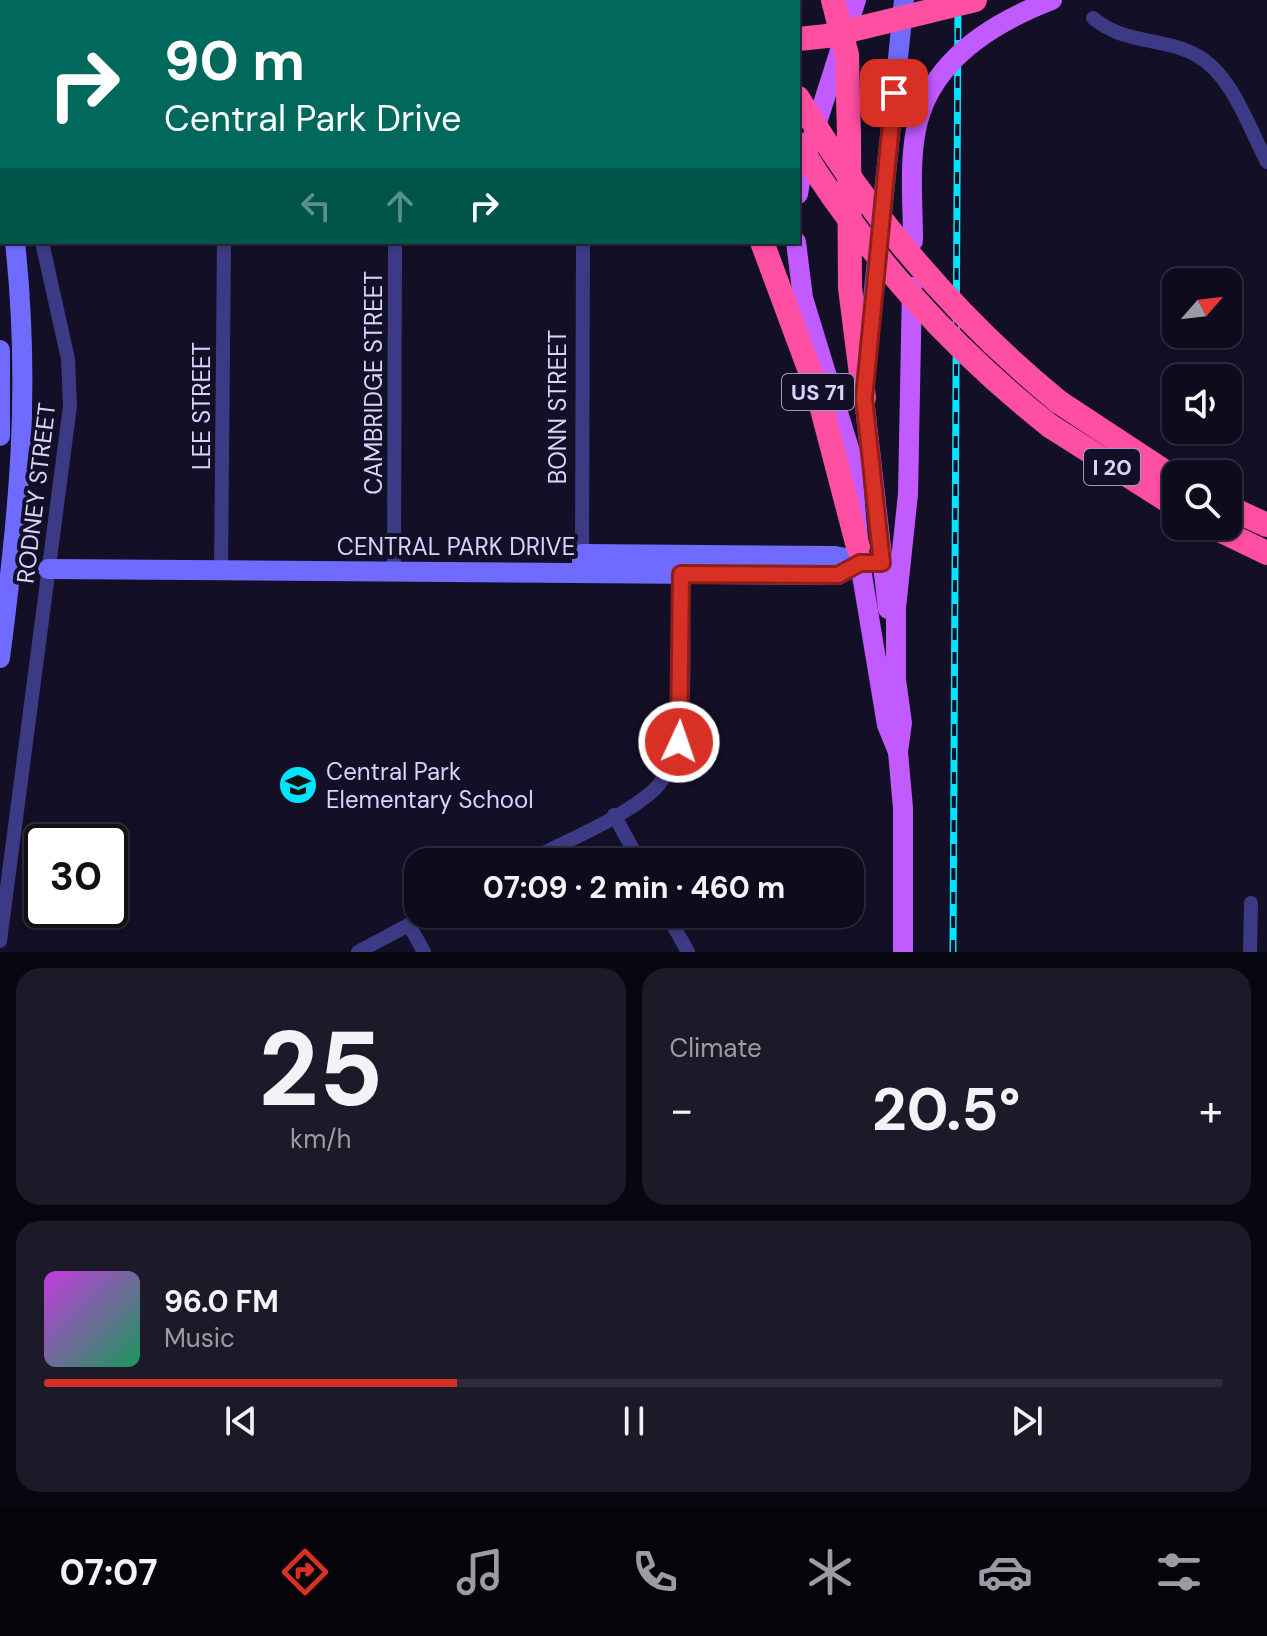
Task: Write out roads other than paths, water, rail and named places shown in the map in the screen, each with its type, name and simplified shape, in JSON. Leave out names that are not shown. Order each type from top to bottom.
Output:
[{"type":"highway","name":"US 71","points":[[833,0],[847,55],[850,288],[864,398]]},
{"type":"highway","points":[[800,39],[827,36],[975,0]]},
{"type":"highway","name":"I 20","points":[[800,101],[857,190],[921,268],[983,336],[1059,402],[1162,470]]},
{"type":"highway","name":"I 20","points":[[800,147],[842,209],[924,311],[1018,401],[1050,426],[1162,497]]},
{"type":"highway","name":"US 71","points":[[763,244],[817,390],[859,555]]},
{"type":"highway","points":[[1242,513],[1267,525]]},
{"type":"highway","points":[[1240,540],[1267,553]]},
{"type":"main road","points":[[800,182],[856,0]]},
{"type":"main road","points":[[892,562],[908,494],[915,133],[932,87],[946,66],[976,41],[1052,0]]},
{"type":"main road","points":[[796,244],[803,298],[851,455],[859,555]]},
{"type":"main road","name":"US 71","points":[[864,398],[892,562],[896,608],[896,678],[902,735],[898,752]]},
{"type":"main road","name":"US 71","points":[[859,555],[887,725],[898,752],[903,808],[903,952]]},
{"type":"street","points":[[864,398],[904,0]]},
{"type":"street","points":[[1093,18],[1114,33],[1182,50],[1203,59],[1222,78],[1267,162]]},
{"type":"street","points":[[0,658],[23,457],[23,354],[15,244]]},
{"type":"street","name":"RODNEY STREET","points":[[0,941],[70,378],[42,244]]},
{"type":"street","name":"LEE STREET","points":[[221,571],[224,244]]},
{"type":"street","name":"CAMBRIDGE STREET","points":[[394,572],[395,244]]},
{"type":"street","name":"BONN STREET","points":[[582,563],[583,244]]},
{"type":"street","points":[[0,350],[0,436]]},
{"type":"street","name":"CENTRAL PARK DRIVE","points":[[48,569],[394,572],[465,576],[582,563],[682,564],[838,575],[859,555],[892,562]]},
{"type":"street","points":[[552,848],[614,815],[654,789],[676,755],[681,730],[682,564]]},
{"type":"street","points":[[614,815],[632,848]]},
{"type":"street","points":[[1250,952],[1251,903]]},
{"type":"street","points":[[358,952],[404,928]]},
{"type":"street","points":[[411,928],[424,952]]},
{"type":"street","points":[[675,928],[688,952]]},
{"type":"railway","points":[[953,952],[958,0]]},
{"type":"place","name":"Central Park Elementary School","points":[[298,785]]}]
